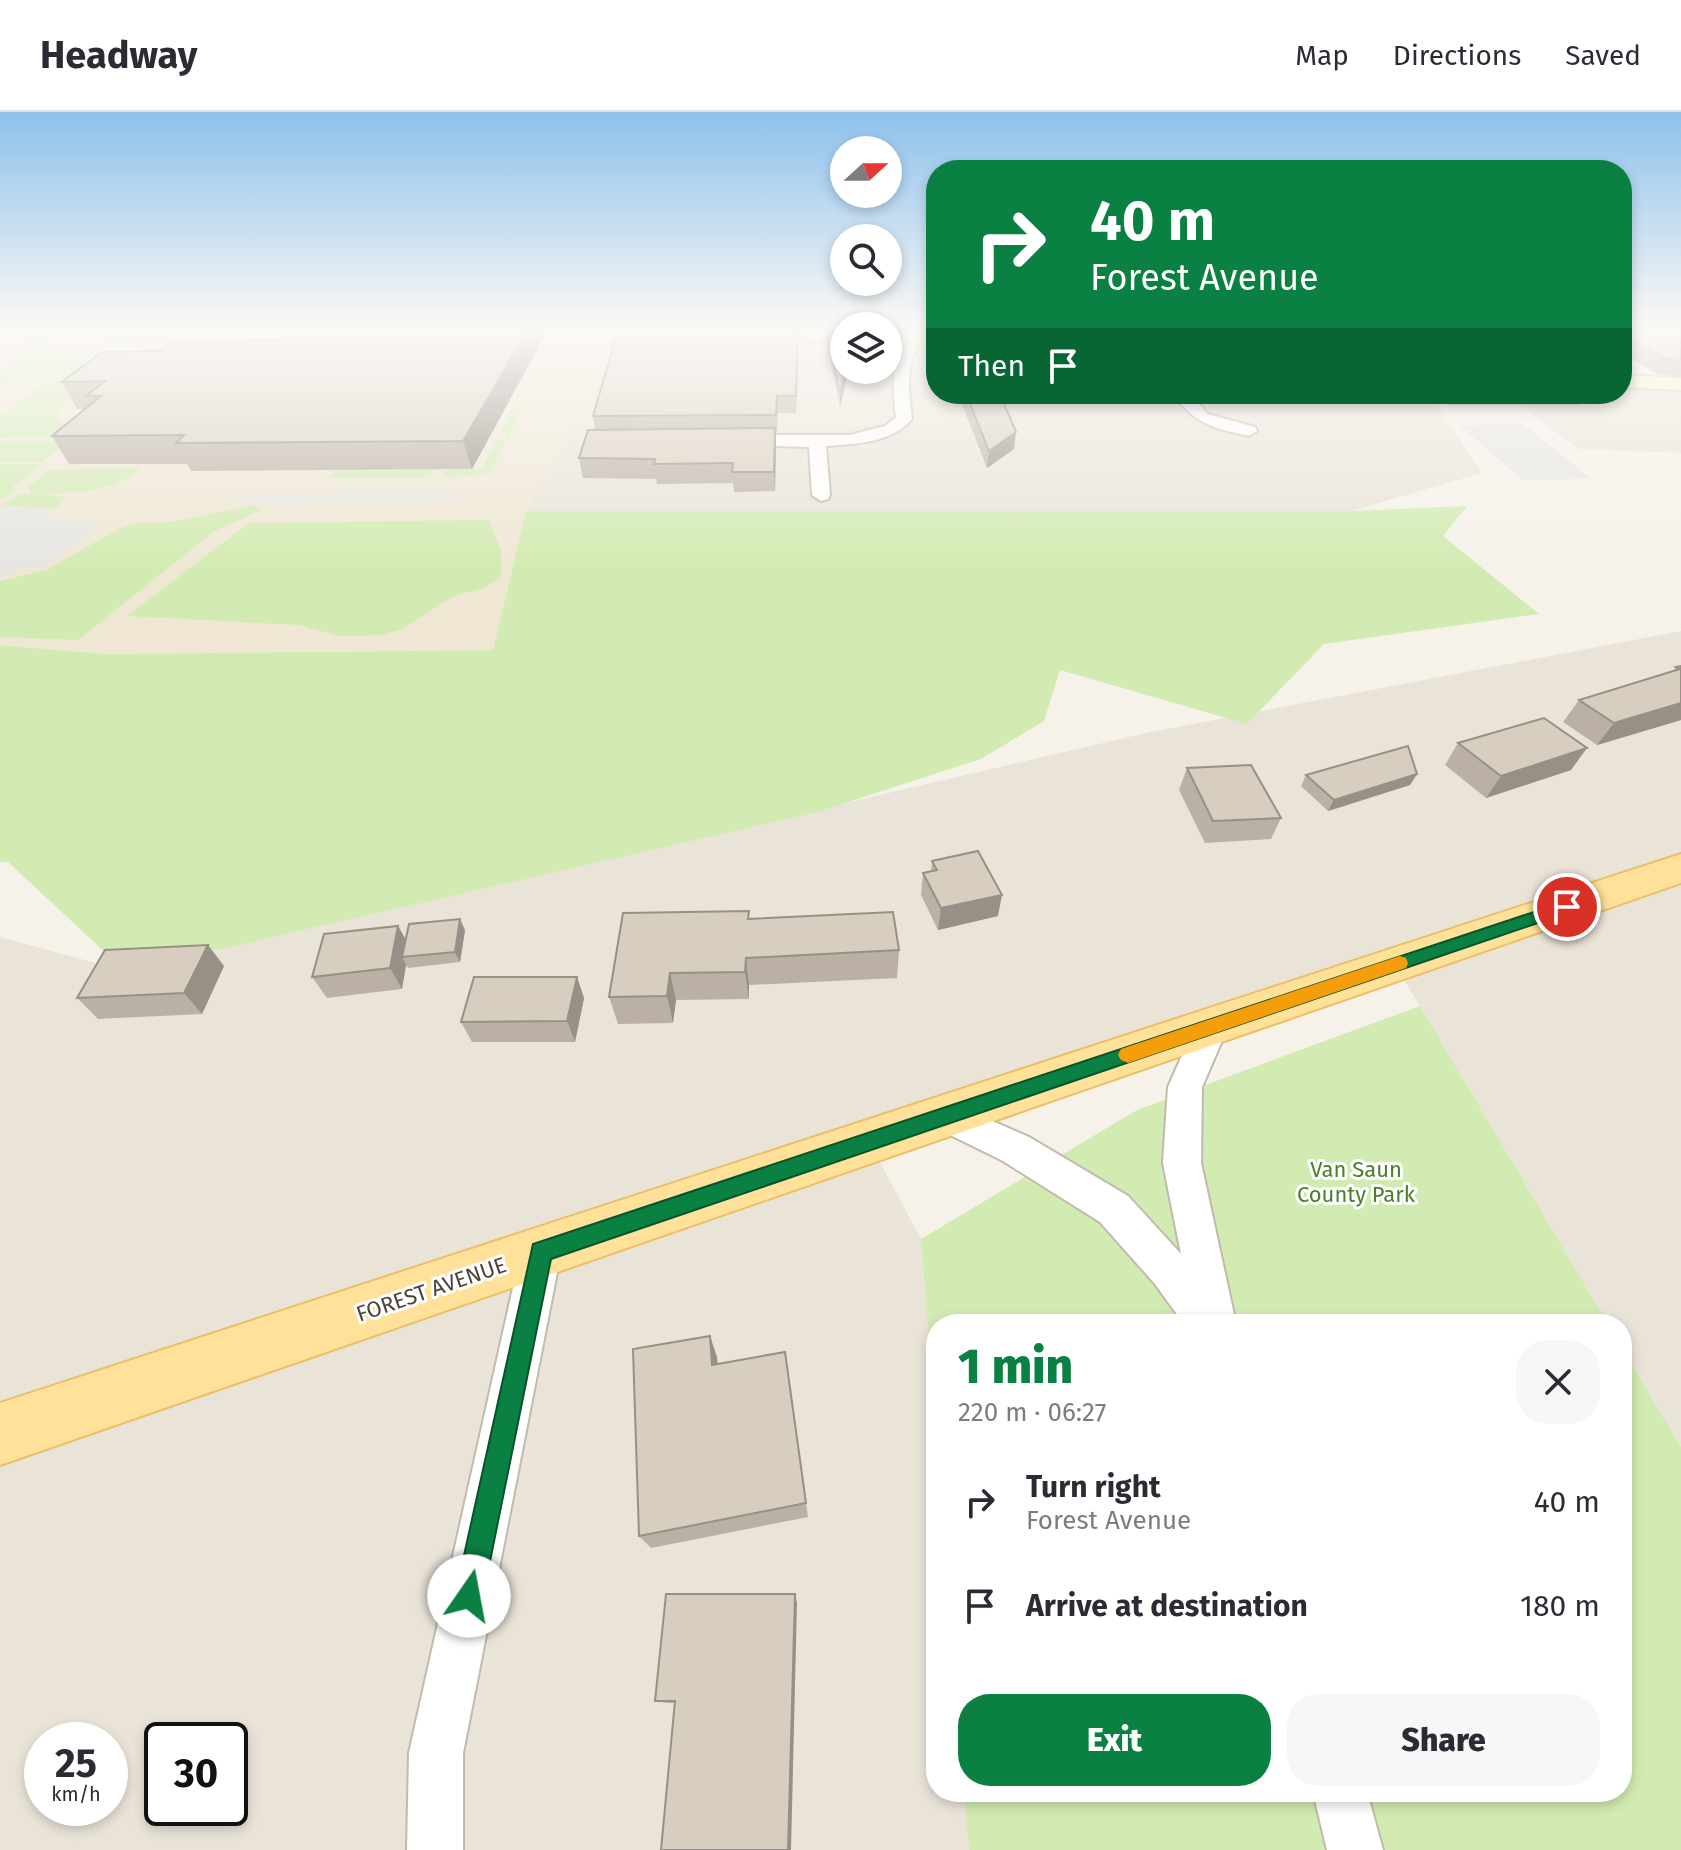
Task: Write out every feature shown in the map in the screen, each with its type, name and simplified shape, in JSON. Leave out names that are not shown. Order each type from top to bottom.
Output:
[{"type":"main road","name":"FOREST AVENUE","points":[[0,1434],[1681,868]]},
{"type":"street","points":[[710,440],[873,437],[899,425],[905,409]]},
{"type":"street","points":[[1190,409],[1209,421],[1249,431]]},
{"type":"street","points":[[817,439],[821,495]]},
{"type":"street","points":[[1210,1314],[1182,1163],[1185,1087],[1211,1027]]},
{"type":"street","points":[[947,1116],[1016,1149],[1114,1209],[1204,1314]]},
{"type":"street","points":[[435,1850],[436,1753],[541,1252]]},
{"type":"street","points":[[1343,1802],[1355,1850]]},
{"type":"shaded area","points":[[0,409],[583,409],[526,511],[493,650],[108,654],[0,645]]},
{"type":"shaded area","points":[[583,409],[1440,409],[1482,473],[1351,511],[526,511]]},
{"type":"shaded area","points":[[1525,409],[1681,409],[1681,453],[1579,449]]},
{"type":"shaded area","points":[[1523,424],[1592,479],[1522,480],[1459,425]]},
{"type":"shaded area","points":[[459,491],[455,500],[249,503],[256,494]]},
{"type":"shaded area","points":[[0,507],[54,510],[43,519],[101,523],[43,568],[21,566],[0,579]]},
{"type":"shaded area","points":[[1681,631],[1681,1447],[1632,1364],[1632,1314],[1602,1314],[1396,966],[869,1142],[921,1239],[927,1314],[926,1802],[965,1802],[969,1850],[0,1850],[0,937],[125,971],[1146,733]]},
{"type":"green space","points":[[10,409],[62,409],[54,416],[77,437],[0,438],[0,417]]},
{"type":"green space","points":[[513,409],[522,409],[491,471],[475,476],[442,477],[445,470],[482,470],[497,440],[505,440],[508,434],[500,433]]},
{"type":"green space","points":[[0,441],[68,441],[42,462],[0,462]]},
{"type":"green space","points":[[0,464],[42,464],[13,487],[14,492],[0,499]]},
{"type":"green space","points":[[140,468],[131,476],[107,487],[40,494],[67,497],[55,509],[0,506],[20,494],[40,495],[31,493],[29,487],[48,470]]},
{"type":"green space","points":[[434,470],[430,477],[328,478],[333,471]]},
{"type":"green space","points":[[255,505],[261,510],[213,532],[78,640],[0,637],[0,581],[47,570],[122,527],[171,522]]},
{"type":"green space","points":[[1467,506],[1443,536],[1539,614],[1324,644],[1247,724],[1060,670],[1044,721],[981,759],[817,812],[125,971],[8,862],[0,862],[0,645],[108,654],[493,650],[526,511],[1351,511]]},
{"type":"green space","points":[[489,520],[501,552],[501,577],[484,588],[454,596],[402,629],[382,635],[339,636],[299,625],[127,616],[249,523]]},
{"type":"green space","name":"Van Saun County Park","points":[[1420,1006],[1602,1314],[927,1314],[921,1239],[1137,1110]]},
{"type":"green space","points":[[1632,1364],[1681,1447],[1681,1850],[969,1850],[965,1802],[1632,1802]]},
{"type":"building","points":[[85,409],[482,409],[463,441],[176,443],[184,435],[52,436]]},
{"type":"building","points":[[595,409],[776,409],[776,415],[593,416]]},
{"type":"building","points":[[972,409],[1006,409],[1016,432],[989,451]]},
{"type":"building","points":[[775,428],[774,472],[732,472],[733,463],[654,464],[655,459],[579,458],[588,430]]},
{"type":"building","points":[[1681,666],[1681,703],[1614,723],[1579,700],[1680,669],[1676,667]]},
{"type":"building","points":[[1544,718],[1587,748],[1501,776],[1458,743]]},
{"type":"building","points":[[1408,746],[1417,774],[1334,800],[1306,775]]},
{"type":"building","points":[[1251,765],[1281,818],[1213,821],[1187,768]]},
{"type":"building","points":[[978,851],[1002,895],[941,908],[923,873],[937,870],[932,861]]},
{"type":"building","points":[[749,911],[748,919],[893,912],[899,950],[746,958],[745,972],[670,973],[667,996],[609,997],[623,913]]},
{"type":"building","points":[[460,919],[455,952],[402,957],[409,924]]},
{"type":"building","points":[[398,926],[390,968],[312,977],[324,934]]},
{"type":"building","points":[[208,945],[184,993],[77,998],[105,950]]},
{"type":"building","points":[[474,977],[577,977],[567,1021],[461,1022]]},
{"type":"building","points":[[710,1336],[712,1365],[785,1352],[806,1503],[639,1536],[633,1349]]},
{"type":"building","points":[[666,1594],[795,1594],[788,1850],[661,1850],[675,1701],[655,1701]]},
{"type":"slow traffic","points":[[1128,1055],[1400,963]]},
{"type":"route","points":[[469,1596],[541,1252],[1567,907]]}]
